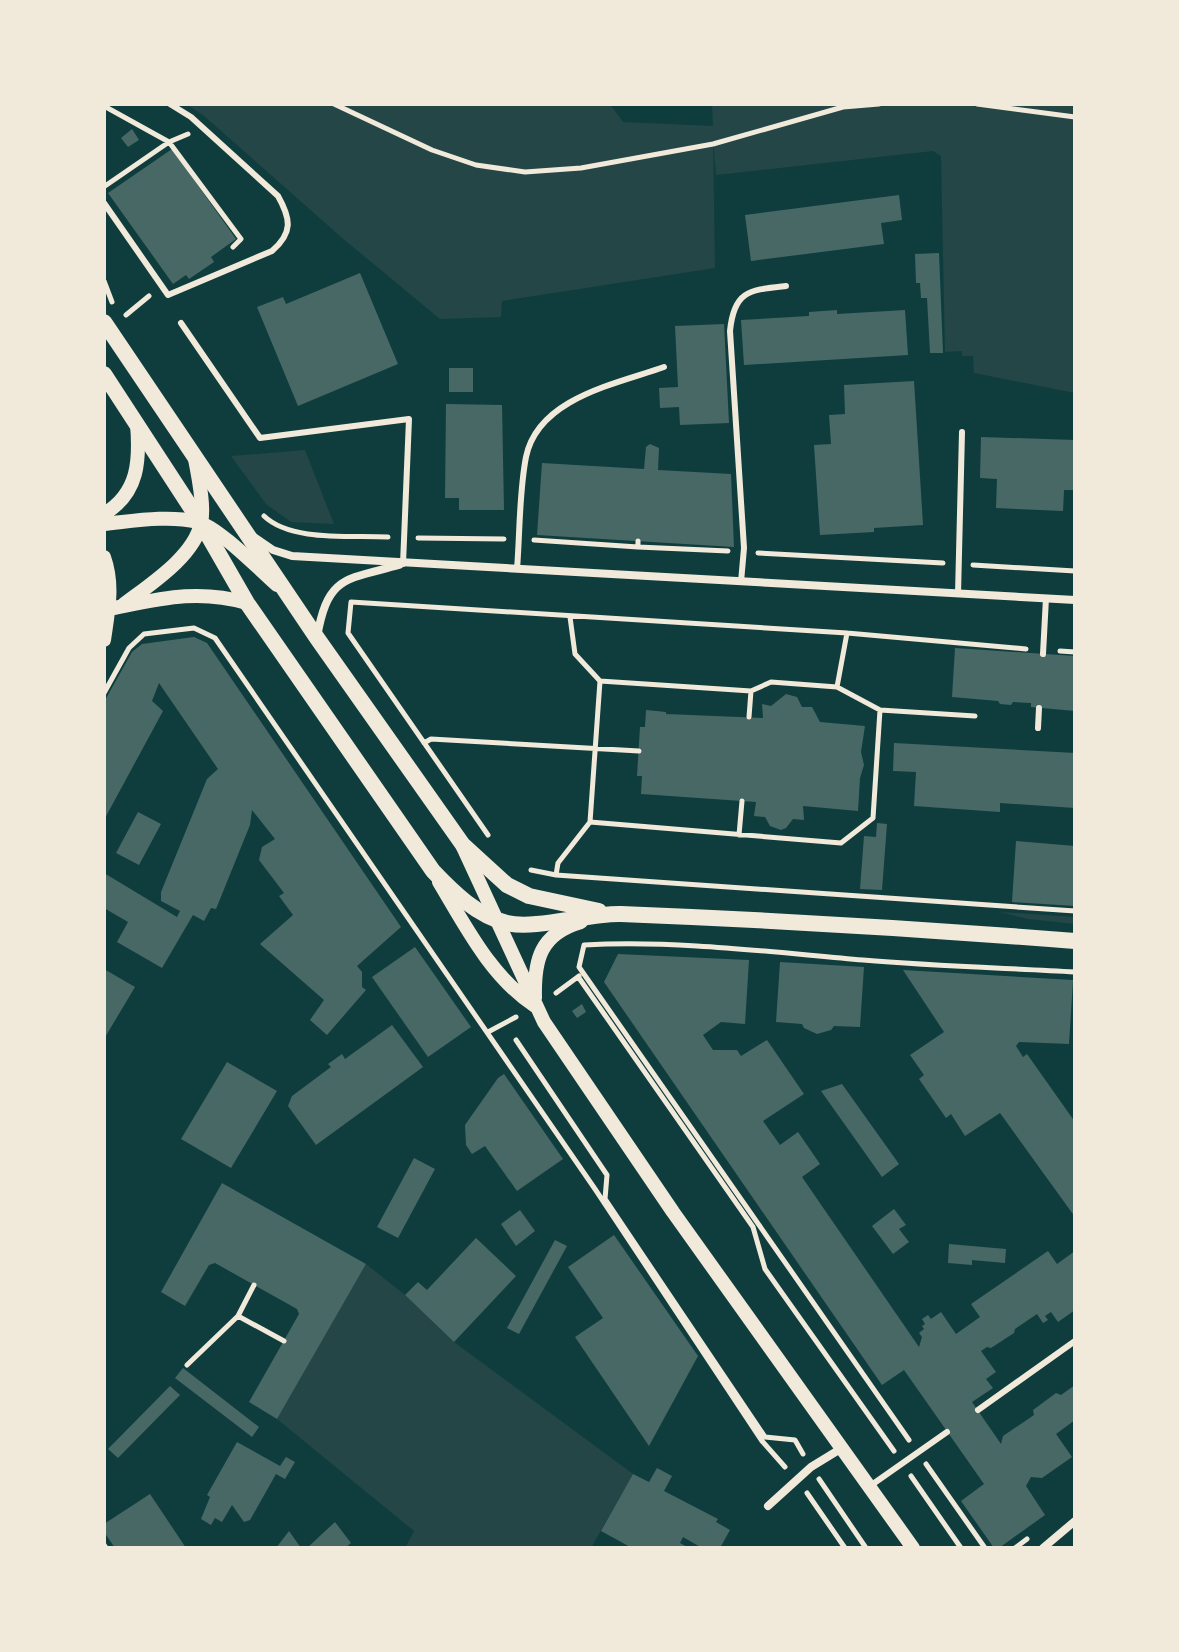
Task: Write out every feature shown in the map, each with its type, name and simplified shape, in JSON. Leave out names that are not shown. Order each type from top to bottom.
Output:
[{"type":"main road","points":[[104,322],[317,638],[463,845],[507,885],[529,896],[611,914]]},
{"type":"main road","points":[[104,374],[201,523],[247,603],[433,871],[471,906],[499,921],[522,924],[611,914],[876,927],[1075,941]]},
{"type":"street","points":[[104,514],[126,495],[134,478],[140,456],[137,423]]},
{"type":"street","points":[[112,608],[170,570],[186,552],[201,523],[200,486],[194,453]]},
{"type":"street","points":[[104,524],[173,519],[201,523],[241,553],[289,596]]},
{"type":"street","points":[[244,531],[273,550],[292,556],[1075,600]]},
{"type":"street","points":[[104,557],[110,579],[112,608],[104,640]]},
{"type":"street","points":[[317,638],[327,596],[345,580],[403,564]]},
{"type":"street","points":[[112,608],[192,595],[226,597],[247,603]]},
{"type":"street","points":[[463,845],[536,1006],[673,1212],[913,1548]]},
{"type":"street","points":[[433,871],[469,933],[512,990],[536,1006]]},
{"type":"street","points":[[536,1006],[535,971],[546,942],[572,925],[611,914]]},
{"type":"street","points":[[768,1506],[811,1467],[842,1447]]},
{"type":"street","points":[[1043,1548],[1075,1521]]},
{"type":"lane","points":[[104,203],[168,295],[272,251],[283,242],[288,228],[286,209],[278,196],[202,127],[170,104]]},
{"type":"lane","points":[[741,582],[744,552],[731,313],[740,298],[748,293],[786,286]]},
{"type":"lane","points":[[181,323],[260,438],[409,419],[403,564]]},
{"type":"lane","points":[[517,569],[526,457],[544,420],[596,390],[664,367]]},
{"type":"lane","points":[[958,594],[962,432]]},
{"type":"lane","points":[[1043,652],[1046,598]]},
{"type":"lane","points":[[1038,728],[1039,708]]},
{"type":"lane","points":[[978,1410],[1075,1341]]},
{"type":"lane","points":[[870,1486],[947,1432]]},
{"type":"path","points":[[334,104],[432,150],[476,165],[525,172],[581,168],[713,144],[843,107],[879,104]]},
{"type":"path","points":[[977,104],[1075,117]]},
{"type":"path","points":[[104,106],[169,142],[241,239],[223,257]]},
{"type":"path","points":[[104,187],[169,142],[202,127]]},
{"type":"path","points":[[122,318],[161,286]]},
{"type":"path","points":[[332,534],[638,544],[1075,571]]},
{"type":"path","points":[[495,846],[348,633],[351,602],[847,633],[1043,652],[1075,652]]},
{"type":"path","points":[[570,616],[575,654],[600,681],[751,691],[771,682],[837,687],[880,710],[975,716]]},
{"type":"path","points":[[104,693],[129,648],[144,634],[194,628],[215,638],[595,1189],[762,1441],[797,1479],[845,1548]]},
{"type":"path","points":[[837,687],[847,633]]},
{"type":"path","points":[[556,875],[558,863],[590,822],[600,681]]},
{"type":"path","points":[[749,717],[751,691]]},
{"type":"path","points":[[590,822],[841,843],[873,818],[880,710]]},
{"type":"path","points":[[424,743],[431,739],[639,751]]},
{"type":"path","points":[[739,835],[742,801]]},
{"type":"path","points":[[529,869],[556,875],[1075,911]]},
{"type":"path","points":[[985,1548],[579,967],[584,945],[616,943],[1075,972]]},
{"type":"path","points":[[579,978],[753,1227],[765,1269],[961,1548]]},
{"type":"path","points":[[516,1040],[607,1175],[605,1199],[765,1437],[795,1440],[866,1548]]},
{"type":"path","points":[[187,1365],[238,1316],[254,1285]]},
{"type":"path","points":[[238,1316],[284,1341]]},
{"type":"shaded area","points":[[186,104],[610,104],[623,122],[713,126],[712,104],[1075,104],[1075,393],[974,373],[973,356],[962,356],[962,351],[945,352],[941,156],[933,151],[716,175],[713,138],[715,268],[502,301],[501,317],[440,319],[341,237],[203,115]]},
{"type":"shaded area","points":[[305,450],[334,524],[291,522],[266,504],[231,456]]},
{"type":"shaded area","points":[[1000,912],[1075,917],[1075,924],[1028,919]]},
{"type":"shaded area","points":[[366,1264],[405,1295],[454,1342],[633,1474],[591,1548],[405,1548],[414,1531],[277,1419]]},
{"type":"building","points":[[132,129],[139,140],[128,147],[121,138]]},
{"type":"building","points":[[172,149],[236,239],[211,257],[214,262],[189,279],[186,275],[173,284],[108,193]]},
{"type":"building","points":[[899,195],[902,220],[881,223],[884,244],[751,261],[745,215]]},
{"type":"building","points":[[939,253],[943,353],[930,353],[927,298],[921,298],[920,283],[916,283],[915,254]]},
{"type":"building","points":[[360,273],[398,364],[298,406],[257,307],[283,297],[286,304]]},
{"type":"building","points":[[837,310],[837,314],[905,310],[908,355],[744,365],[741,320],[809,316],[809,312]]},
{"type":"building","points":[[724,324],[729,423],[680,425],[679,407],[660,408],[659,388],[678,387],[675,326]]},
{"type":"building","points":[[449,368],[473,368],[473,392],[449,392]]},
{"type":"building","points":[[914,381],[923,525],[820,535],[814,445],[831,444],[829,415],[845,414],[844,385]]},
{"type":"building","points":[[446,404],[502,405],[504,510],[459,510],[459,498],[445,498]]},
{"type":"building","points":[[981,437],[1075,440],[1074,490],[1064,490],[1063,511],[996,508],[997,479],[980,478]]},
{"type":"building","points":[[650,444],[659,448],[658,470],[731,474],[734,547],[537,535],[542,463],[644,469],[646,447]]},
{"type":"building","points":[[194,637],[207,643],[401,927],[357,966],[362,972],[362,987],[366,990],[327,1035],[310,1020],[324,1000],[260,944],[293,915],[279,896],[284,893],[259,860],[262,847],[275,839],[252,810],[250,825],[216,909],[211,908],[204,921],[193,915],[162,968],[117,942],[128,922],[104,908],[104,873],[177,917],[180,911],[161,901],[161,892],[207,779],[218,769],[159,683],[152,701],[163,711],[104,820],[104,702],[132,652],[142,644]]},
{"type":"building","points":[[955,648],[1075,656],[1075,711],[1031,707],[1031,703],[1013,702],[1011,705],[952,697]]},
{"type":"building","points":[[786,694],[797,697],[802,707],[812,707],[820,722],[865,726],[858,811],[803,806],[804,820],[793,819],[781,830],[770,826],[765,817],[754,816],[756,802],[641,794],[642,776],[637,776],[640,727],[645,727],[646,710],[666,714],[763,718],[762,704],[771,706]]},
{"type":"building","points":[[894,743],[1075,753],[1075,808],[1000,803],[1000,812],[914,806],[916,772],[893,771]]},
{"type":"building","points":[[138,812],[161,824],[139,865],[116,853]]},
{"type":"building","points":[[877,823],[887,824],[882,890],[860,889],[864,836],[876,837]]},
{"type":"building","points":[[1016,841],[1075,846],[1075,906],[1012,902]]},
{"type":"building","points":[[415,947],[471,1027],[428,1057],[372,977]]},
{"type":"building","points":[[618,954],[749,960],[745,1024],[721,1022],[703,1035],[713,1050],[737,1050],[741,1056],[767,1040],[804,1094],[763,1121],[780,1145],[798,1132],[820,1164],[802,1177],[919,1347],[922,1337],[919,1333],[925,1324],[922,1319],[928,1315],[931,1319],[941,1312],[956,1334],[980,1317],[971,1304],[1048,1251],[1057,1264],[1075,1251],[1075,1310],[1058,1322],[1051,1312],[1045,1316],[1048,1320],[1043,1323],[1037,1314],[1015,1329],[1014,1333],[981,1351],[996,1372],[986,1379],[993,1388],[972,1402],[1001,1444],[1003,1436],[1034,1415],[1033,1410],[1056,1393],[1061,1395],[1075,1385],[1075,1420],[1056,1434],[1072,1457],[1042,1478],[1031,1477],[1026,1486],[1045,1515],[999,1548],[994,1548],[961,1501],[984,1484],[904,1370],[882,1385],[604,982]]},
{"type":"building","points":[[780,962],[864,967],[860,1027],[834,1026],[817,1034],[802,1024],[776,1022]]},
{"type":"building","points":[[104,969],[135,987],[104,1039]]},
{"type":"building","points":[[903,970],[1073,980],[1069,1044],[1019,1042],[1016,1046],[1023,1057],[1027,1054],[1075,1122],[1075,1217],[1000,1113],[965,1136],[951,1114],[946,1118],[919,1079],[924,1075],[910,1055],[944,1032]]},
{"type":"building","points":[[582,1004],[586,1012],[577,1018],[572,1011]]},
{"type":"building","points":[[392,1025],[423,1067],[316,1145],[288,1106],[292,1096],[331,1067],[328,1064],[342,1054],[345,1059]]},
{"type":"building","points":[[227,1062],[277,1091],[231,1168],[181,1139]]},
{"type":"building","points":[[504,1074],[563,1159],[517,1191],[485,1146],[472,1154],[466,1145],[465,1125]]},
{"type":"building","points":[[842,1084],[899,1164],[882,1177],[821,1091]]},
{"type":"building","points":[[414,1158],[435,1169],[398,1238],[377,1227]]},
{"type":"building","points":[[222,1183],[366,1264],[277,1419],[249,1402],[299,1314],[297,1309],[215,1263],[209,1265],[185,1306],[161,1292]]},
{"type":"building","points":[[894,1209],[906,1225],[899,1229],[909,1242],[893,1254],[872,1226]]},
{"type":"building","points":[[520,1210],[535,1231],[516,1246],[501,1224]]},
{"type":"building","points":[[614,1235],[698,1356],[649,1446],[575,1337],[603,1318],[568,1267]]},
{"type":"building","points":[[476,1238],[516,1276],[454,1342],[405,1295],[418,1282],[427,1290]]},
{"type":"building","points":[[555,1240],[567,1246],[519,1334],[507,1328]]},
{"type":"building","points":[[949,1244],[1006,1249],[1005,1263],[972,1260],[972,1265],[948,1263]]},
{"type":"building","points":[[183,1368],[259,1427],[252,1437],[175,1378]]},
{"type":"building","points":[[170,1386],[180,1395],[118,1458],[108,1449]]},
{"type":"building","points":[[237,1442],[280,1466],[286,1457],[295,1462],[285,1479],[276,1474],[250,1520],[244,1522],[232,1505],[222,1522],[215,1518],[211,1525],[201,1519],[210,1497],[207,1495]]},
{"type":"building","points":[[657,1468],[672,1476],[664,1491],[718,1519],[716,1522],[730,1530],[720,1548],[702,1548],[683,1537],[680,1543],[689,1548],[632,1548],[601,1531],[633,1474],[649,1482]]},
{"type":"building","points":[[150,1494],[186,1548],[115,1548],[104,1532],[104,1524]]},
{"type":"building","points":[[335,1522],[351,1543],[345,1548],[307,1548]]},
{"type":"building","points":[[289,1531],[301,1548],[276,1548]]}]
